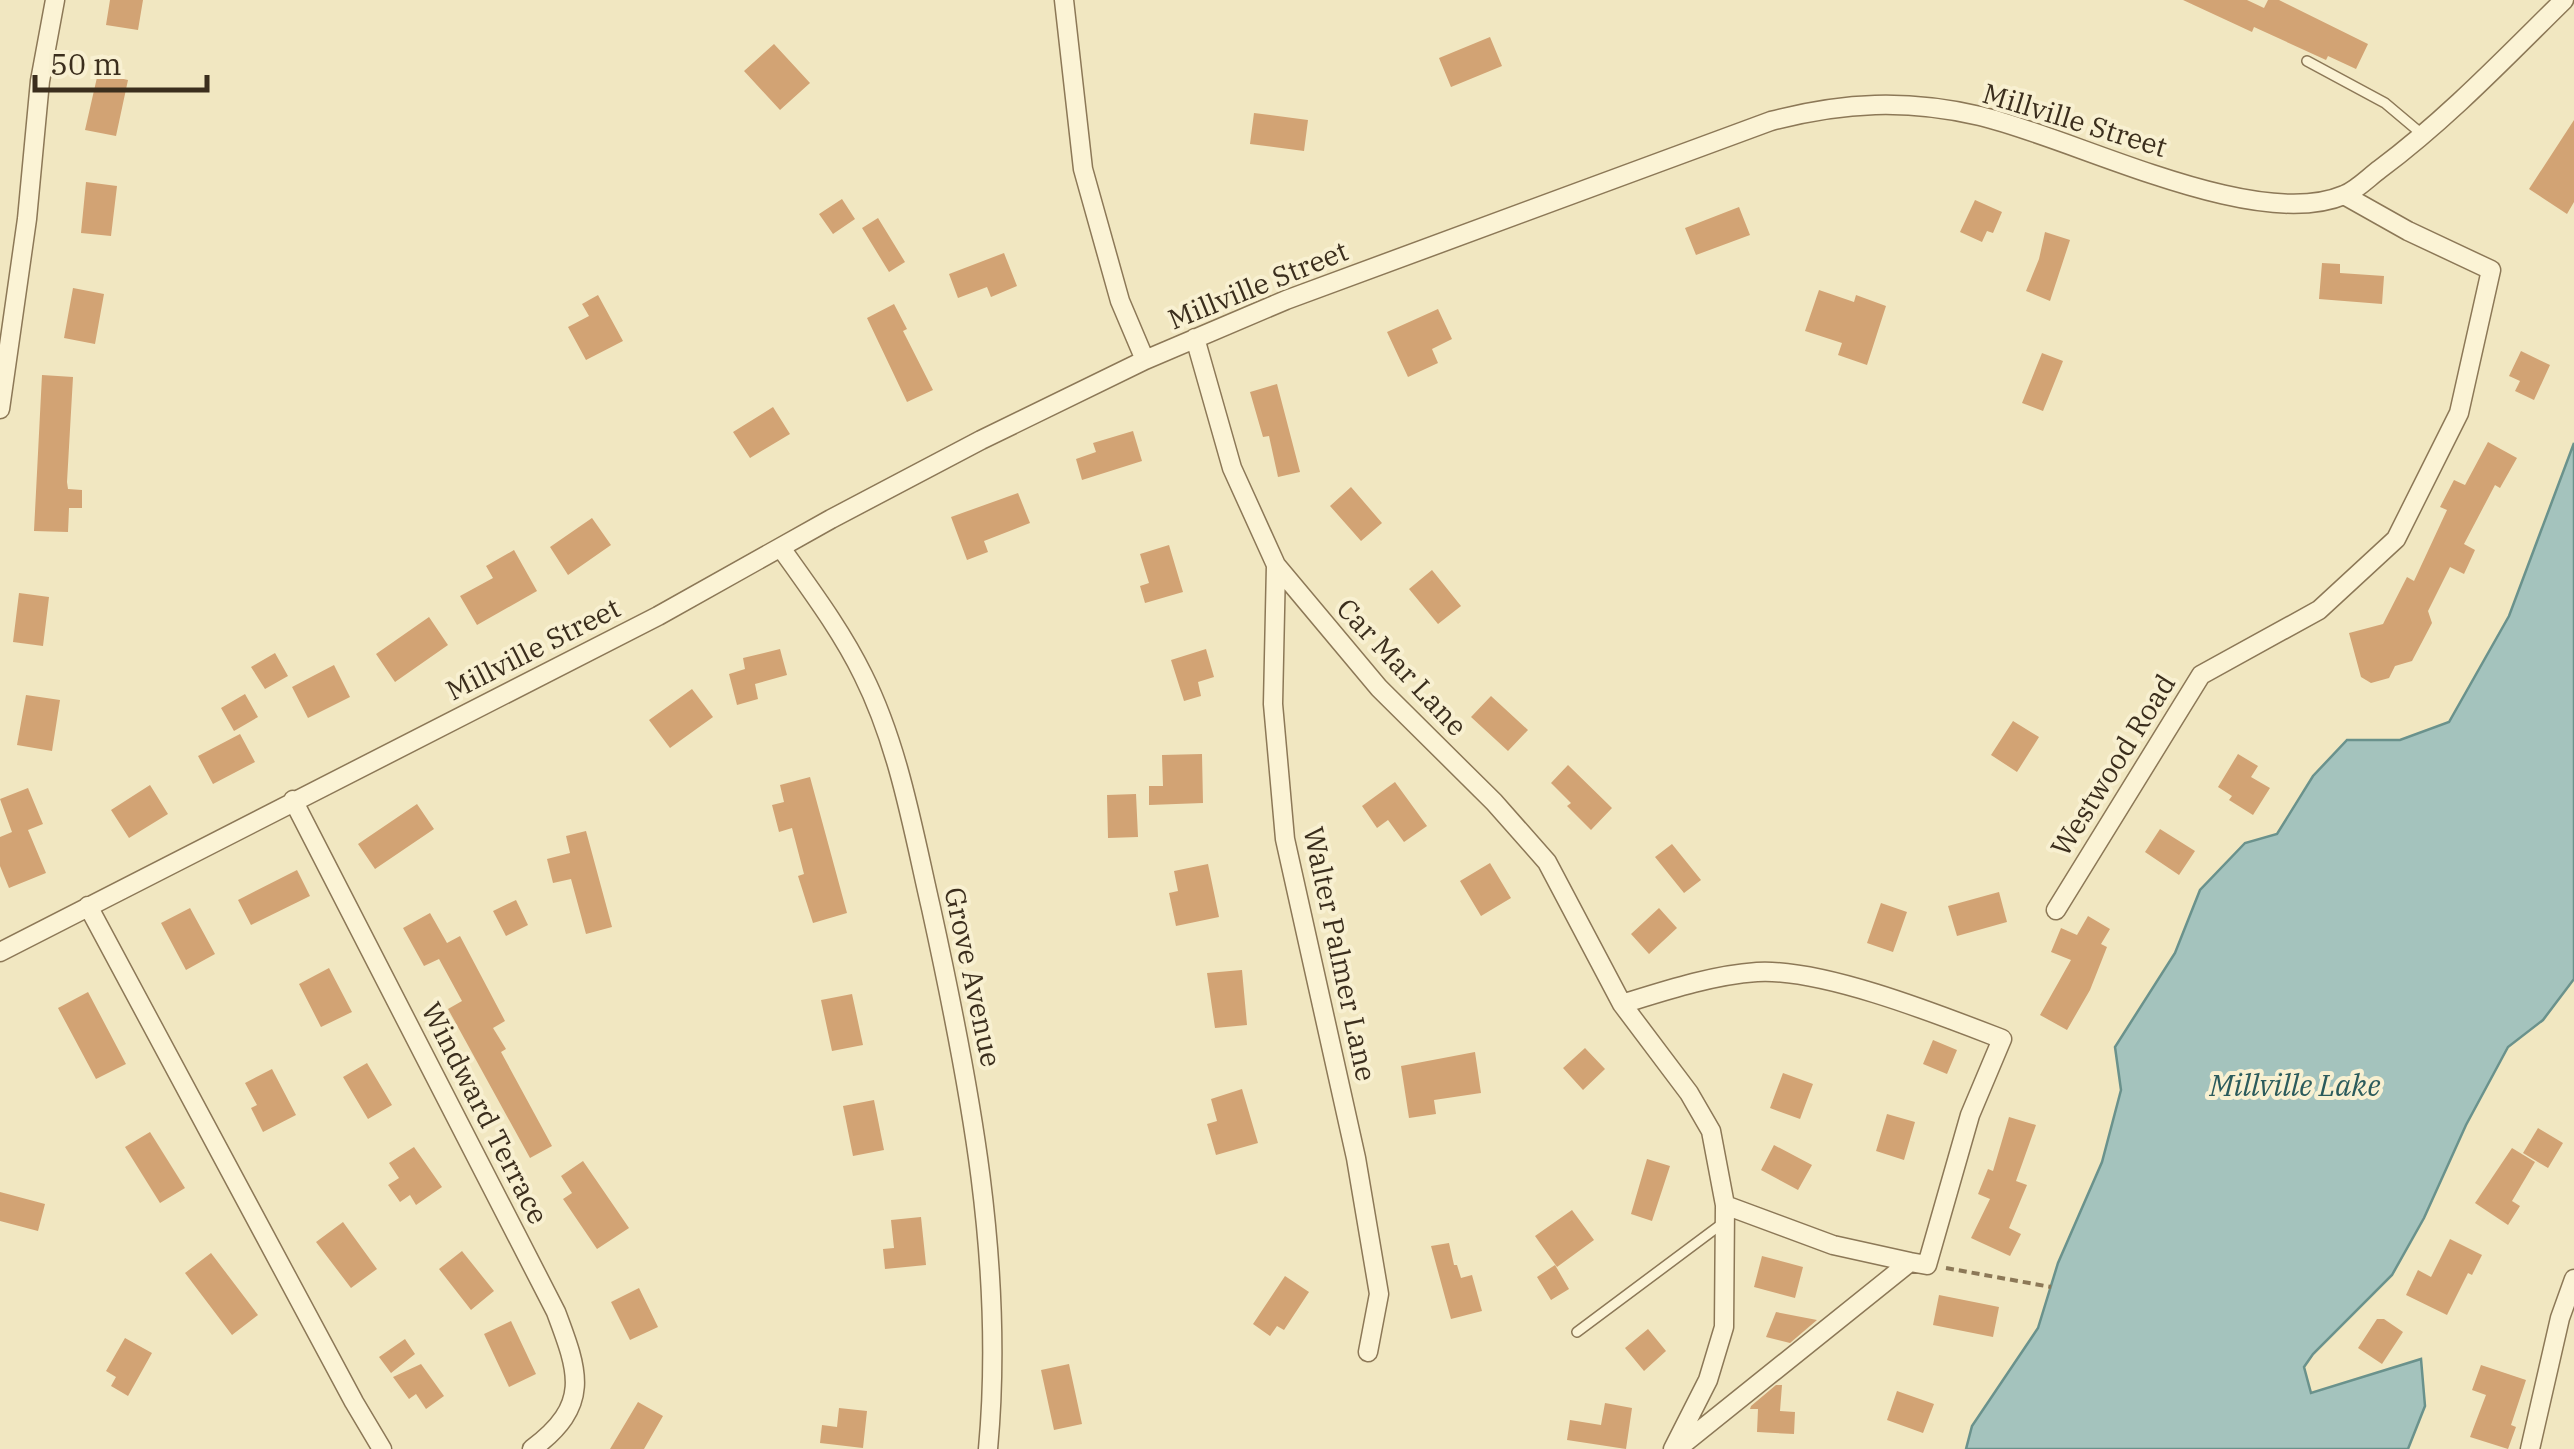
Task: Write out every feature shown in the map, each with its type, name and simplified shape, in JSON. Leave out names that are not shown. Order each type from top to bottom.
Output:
[{"type":"street","points":[[0,409],[40,81],[55,0]]},
{"type":"street","points":[[1064,0],[1084,169],[1120,302],[1144,360]]},
{"type":"street","name":"Millville Street","points":[[0,952],[658,616],[964,449],[1144,360],[1286,300],[1752,128],[1822,108],[1902,103],[1980,116],[2238,199],[2291,206],[2344,196],[2424,135],[2564,0]]},
{"type":"street","name":"Westwood Road","points":[[2056,910],[2201,676],[2320,610],[2396,540],[2459,412],[2490,270],[2344,196]]},
{"type":"street","name":"Car Mar Lane","points":[[1196,338],[1232,468],[1276,565],[1378,688],[1494,802],[1547,862],[1622,1004],[1689,1093],[1710,1131],[1725,1213],[1724,1327],[1708,1380],[1675,1449]]},
{"type":"street","name":"Grove Avenue","points":[[782,548],[864,676],[885,726],[914,830],[960,1042],[979,1154],[993,1339],[988,1449]]},
{"type":"street","name":"Walter Palmer Lane","points":[[1276,565],[1272,704],[1284,839],[1356,1158],[1379,1294],[1368,1352]]},
{"type":"street","name":"Windward Terrace","points":[[293,800],[556,1312],[576,1364],[575,1390],[566,1416],[532,1449]]},
{"type":"street","points":[[88,906],[382,1449]]},
{"type":"street","points":[[1622,1004],[1675,988],[1758,972],[1845,987],[2002,1040],[1970,1114],[1918,1264],[1834,1245],[1725,1213]]},
{"type":"street","name":"Car Mar Lane","points":[[1675,1449],[1918,1264]]},
{"type":"street","points":[[2530,1449],[2556,1334],[2574,1280]]},
{"type":"lane","points":[[2307,61],[2385,103],[2424,135]]},
{"type":"lane","points":[[1577,1332],[1725,1213]]},
{"type":"path","points":[[1918,1264],[2050,1287]]},
{"type":"water","name":"Millville Lake","points":[[2574,443],[2574,979],[2543,1020],[2508,1047],[2392,1275],[2304,1367],[2311,1393],[2421,1359],[2425,1406],[2408,1449],[1966,1449],[1972,1426],[2038,1328],[2058,1263],[2102,1162],[2121,1090],[2115,1047],[2175,953],[2200,890],[2245,843],[2277,834],[2313,776],[2347,740],[2400,740],[2449,722],[2509,616]]},
{"type":"building","points":[[110,0],[143,0],[138,30],[106,25]]},
{"type":"building","points":[[2183,0],[2247,0],[2264,8],[2268,0],[2279,0],[2368,44],[2356,69],[2328,56],[2326,60],[2254,27],[2252,32]]},
{"type":"building","points":[[1490,37],[1502,66],[1451,87],[1439,58]]},
{"type":"building","points":[[774,44],[810,83],[780,110],[744,71]]},
{"type":"building","points":[[98,73],[128,80],[116,136],[85,130]]},
{"type":"building","points":[[1254,113],[1308,120],[1304,151],[1250,144]]},
{"type":"building","points":[[2574,120],[2574,202],[2567,214],[2529,189]]},
{"type":"building","points":[[86,182],[117,186],[111,236],[81,233]]},
{"type":"building","points":[[842,199],[855,219],[833,234],[819,214]]},
{"type":"building","points":[[1975,200],[2002,212],[1993,233],[1987,231],[1982,242],[1960,232]]},
{"type":"building","points":[[1739,207],[1750,235],[1696,255],[1685,228]]},
{"type":"building","points":[[878,218],[905,262],[889,272],[862,228]]},
{"type":"building","points":[[2045,232],[2070,240],[2050,301],[2026,291]]},
{"type":"building","points":[[1004,253],[1017,286],[991,297],[987,287],[958,298],[949,274]]},
{"type":"building","points":[[2322,263],[2340,264],[2340,273],[2384,276],[2382,304],[2319,299]]},
{"type":"building","points":[[73,288],[104,294],[95,344],[64,338]]},
{"type":"building","points":[[1819,290],[1854,302],[1856,295],[1886,306],[1867,365],[1838,355],[1842,343],[1805,331]]},
{"type":"building","points":[[598,295],[623,341],[586,360],[568,327],[589,316],[582,304]]},
{"type":"building","points":[[894,304],[933,390],[907,402],[867,318]]},
{"type":"building","points":[[1438,309],[1452,339],[1432,349],[1438,363],[1408,377],[1387,332]]},
{"type":"building","points":[[2521,351],[2550,365],[2534,400],[2515,391],[2520,381],[2509,376]]},
{"type":"building","points":[[2042,353],[2063,361],[2043,411],[2022,403]]},
{"type":"building","points":[[42,375],[73,377],[67,482],[68,489],[82,490],[82,508],[69,508],[68,532],[34,531]]},
{"type":"building","points":[[1277,384],[1300,472],[1278,477],[1269,436],[1263,437],[1250,392]]},
{"type":"building","points":[[773,407],[790,434],[750,458],[733,432]]},
{"type":"building","points":[[1133,431],[1142,461],[1082,480],[1076,459],[1096,452],[1093,443]]},
{"type":"building","points":[[2488,442],[2517,458],[2500,488],[2495,485],[2464,544],[2475,550],[2464,574],[2450,567],[2428,611],[2432,623],[2412,661],[2395,666],[2389,678],[2371,683],[2361,677],[2349,633],[2383,624],[2407,577],[2414,581],[2447,510],[2440,507],[2454,480],[2465,485]]},
{"type":"building","points":[[1351,487],[1382,523],[1361,541],[1330,506]]},
{"type":"building","points":[[1018,493],[1030,523],[984,541],[988,552],[967,560],[951,517]]},
{"type":"building","points":[[592,518],[611,545],[568,575],[550,547]]},
{"type":"building","points":[[1169,545],[1183,592],[1145,603],[1140,586],[1149,583],[1140,554]]},
{"type":"building","points":[[514,550],[537,591],[477,625],[460,596],[493,578],[486,566]]},
{"type":"building","points":[[1432,570],[1461,606],[1438,624],[1409,589]]},
{"type":"building","points":[[19,593],[49,597],[43,646],[13,642]]},
{"type":"building","points":[[429,617],[448,645],[395,682],[376,654]]},
{"type":"building","points":[[780,649],[787,675],[755,684],[758,699],[737,705],[729,674],[745,669],[743,658]]},
{"type":"building","points":[[1206,649],[1214,677],[1198,682],[1201,696],[1184,701],[1171,660]]},
{"type":"building","points":[[275,653],[288,676],[265,689],[251,667]]},
{"type":"building","points":[[334,665],[350,697],[308,718],[292,687]]},
{"type":"building","points":[[692,689],[713,717],[670,748],[649,720]]},
{"type":"building","points":[[245,694],[258,717],[234,731],[221,708]]},
{"type":"building","points":[[26,695],[60,700],[52,751],[17,745]]},
{"type":"building","points":[[1491,696],[1528,730],[1508,751],[1471,717]]},
{"type":"building","points":[[2013,721],[2039,737],[2017,772],[1991,755]]},
{"type":"building","points":[[240,734],[255,762],[213,784],[198,756]]},
{"type":"building","points":[[1202,754],[1203,803],[1149,805],[1149,786],[1163,786],[1162,755]]},
{"type":"building","points":[[2238,754],[2258,766],[2251,777],[2270,788],[2253,815],[2229,800],[2232,796],[2218,787]]},
{"type":"building","points":[[1568,765],[1612,808],[1591,830],[1551,783]]},
{"type":"building","points":[[810,777],[847,913],[813,923],[798,876],[804,874],[792,828],[779,832],[772,805],[784,802],[780,785]]},
{"type":"building","points":[[1395,782],[1427,826],[1404,842],[1388,820],[1377,828],[1362,806]]},
{"type":"building","points":[[150,785],[168,814],[129,838],[111,810]]},
{"type":"building","points":[[28,788],[43,824],[28,830],[46,873],[9,888],[0,866],[0,837],[12,832],[0,799]]},
{"type":"building","points":[[1136,794],[1138,837],[1108,838],[1107,795]]},
{"type":"building","points":[[417,804],[434,829],[375,869],[358,844]]},
{"type":"building","points":[[2160,829],[2195,851],[2179,875],[2145,852]]},
{"type":"building","points":[[586,831],[612,927],[586,934],[571,879],[553,883],[547,859],[570,853],[566,836]]},
{"type":"building","points":[[1672,844],[1701,880],[1684,893],[1655,857]]},
{"type":"building","points":[[1490,863],[1511,898],[1481,916],[1460,881]]},
{"type":"building","points":[[1208,864],[1219,917],[1176,926],[1169,893],[1178,891],[1174,871]]},
{"type":"building","points":[[297,870],[310,896],[251,925],[238,900]]},
{"type":"building","points":[[1999,892],[2007,922],[1957,936],[1948,906]]},
{"type":"building","points":[[516,900],[528,925],[506,936],[493,911]]},
{"type":"building","points":[[1881,903],[1907,912],[1893,952],[1867,943]]},
{"type":"building","points":[[190,908],[215,954],[186,970],[161,923]]},
{"type":"building","points":[[1659,908],[1677,928],[1649,954],[1631,934]]},
{"type":"building","points":[[430,913],[447,943],[460,936],[505,1021],[493,1028],[506,1049],[501,1052],[552,1146],[530,1158],[448,1009],[462,1001],[439,959],[424,966],[403,928]]},
{"type":"building","points":[[2088,916],[2110,929],[2101,944],[2107,947],[2090,990],[2067,1030],[2040,1015],[2071,960],[2051,952],[2061,928],[2077,935]]},
{"type":"building","points":[[329,968],[352,1012],[321,1027],[299,984]]},
{"type":"building","points":[[1242,970],[1247,1025],[1215,1028],[1207,973]]},
{"type":"building","points":[[88,992],[126,1064],[96,1079],[58,1008]]},
{"type":"building","points":[[852,994],[863,1045],[832,1051],[821,1000]]},
{"type":"building","points":[[1933,1040],[1957,1050],[1947,1074],[1923,1064]]},
{"type":"building","points":[[1585,1048],[1605,1069],[1583,1090],[1563,1068]]},
{"type":"building","points":[[1475,1052],[1481,1093],[1434,1100],[1436,1114],[1409,1118],[1401,1066]]},
{"type":"building","points":[[367,1063],[392,1105],[368,1119],[343,1077]]},
{"type":"building","points":[[272,1069],[296,1115],[263,1132],[251,1108],[257,1105],[245,1083]]},
{"type":"building","points":[[1783,1073],[1813,1084],[1800,1119],[1770,1108]]},
{"type":"building","points":[[1242,1089],[1258,1143],[1216,1155],[1207,1124],[1217,1121],[1211,1099]]},
{"type":"building","points":[[874,1100],[884,1150],[853,1156],[843,1106]]},
{"type":"building","points":[[1887,1114],[1915,1122],[1904,1160],[1876,1151]]},
{"type":"building","points":[[2009,1117],[2036,1125],[2016,1181],[2027,1185],[2009,1228],[2021,1234],[2010,1256],[1971,1238],[1990,1199],[1978,1194],[1988,1169],[1993,1171]]},
{"type":"building","points":[[2538,1128],[2563,1143],[2548,1168],[2523,1153]]},
{"type":"building","points":[[150,1132],[185,1188],[160,1203],[125,1147]]},
{"type":"building","points":[[1774,1145],[1812,1165],[1798,1190],[1761,1170]]},
{"type":"building","points":[[414,1147],[442,1187],[416,1205],[410,1195],[400,1202],[388,1185],[399,1178],[389,1163]]},
{"type":"building","points":[[2512,1148],[2535,1162],[2512,1201],[2520,1206],[2508,1225],[2475,1203]]},
{"type":"building","points":[[1647,1159],[1670,1166],[1652,1221],[1631,1214]]},
{"type":"building","points":[[583,1161],[629,1228],[597,1249],[563,1199],[572,1193],[561,1176]]},
{"type":"building","points":[[0,1192],[45,1204],[38,1231],[0,1221]]},
{"type":"building","points":[[1572,1210],[1594,1240],[1557,1267],[1535,1236]]},
{"type":"building","points":[[921,1217],[926,1265],[885,1269],[883,1249],[894,1248],[891,1220]]},
{"type":"building","points":[[343,1222],[377,1269],[351,1288],[316,1242]]},
{"type":"building","points":[[2450,1239],[2482,1255],[2472,1275],[2468,1273],[2447,1315],[2406,1295],[2418,1270],[2431,1277]]},
{"type":"building","points":[[1449,1243],[1461,1278],[1472,1275],[1482,1311],[1451,1319],[1431,1246]]},
{"type":"building","points":[[462,1251],[494,1291],[471,1310],[439,1269]]},
{"type":"building","points":[[211,1253],[258,1315],[232,1335],[185,1273]]},
{"type":"building","points":[[1762,1256],[1803,1267],[1795,1298],[1754,1287]]},
{"type":"building","points":[[1555,1265],[1569,1289],[1551,1300],[1537,1277]]},
{"type":"building","points":[[1285,1276],[1309,1292],[1284,1330],[1277,1326],[1270,1336],[1253,1324]]},
{"type":"building","points":[[639,1288],[658,1327],[630,1340],[611,1302]]},
{"type":"building","points":[[1939,1295],[1999,1307],[1993,1337],[1933,1325]]},
{"type":"building","points":[[1776,1312],[1817,1320],[1790,1343],[1766,1337]]},
{"type":"building","points":[[2377,1319],[2384,1319],[2403,1332],[2382,1364],[2358,1348]]},
{"type":"building","points":[[511,1321],[536,1374],[509,1387],[484,1334]]},
{"type":"building","points":[[1648,1329],[1666,1351],[1644,1371],[1625,1348]]},
{"type":"building","points":[[125,1338],[152,1353],[128,1396],[111,1386],[116,1377],[106,1371]]},
{"type":"building","points":[[405,1339],[415,1354],[391,1373],[379,1357]]},
{"type":"building","points":[[421,1364],[444,1396],[426,1409],[416,1394],[409,1399],[393,1377]]},
{"type":"building","points":[[1069,1364],[1082,1424],[1054,1430],[1041,1370]]},
{"type":"building","points":[[2481,1365],[2526,1380],[2511,1425],[2516,1427],[2508,1449],[2470,1437],[2486,1395],[2472,1390]]},
{"type":"building","points":[[1776,1385],[1782,1385],[1780,1411],[1795,1412],[1794,1434],[1757,1432],[1758,1409],[1750,1409],[1751,1406]]},
{"type":"building","points":[[1897,1391],[1934,1404],[1923,1433],[1887,1420]]},
{"type":"building","points":[[638,1402],[663,1416],[644,1449],[610,1449]]},
{"type":"building","points":[[1605,1403],[1632,1408],[1626,1449],[1567,1440],[1570,1420],[1601,1425]]},
{"type":"building","points":[[839,1408],[867,1411],[863,1448],[820,1443],[822,1425],[837,1427]]}]
